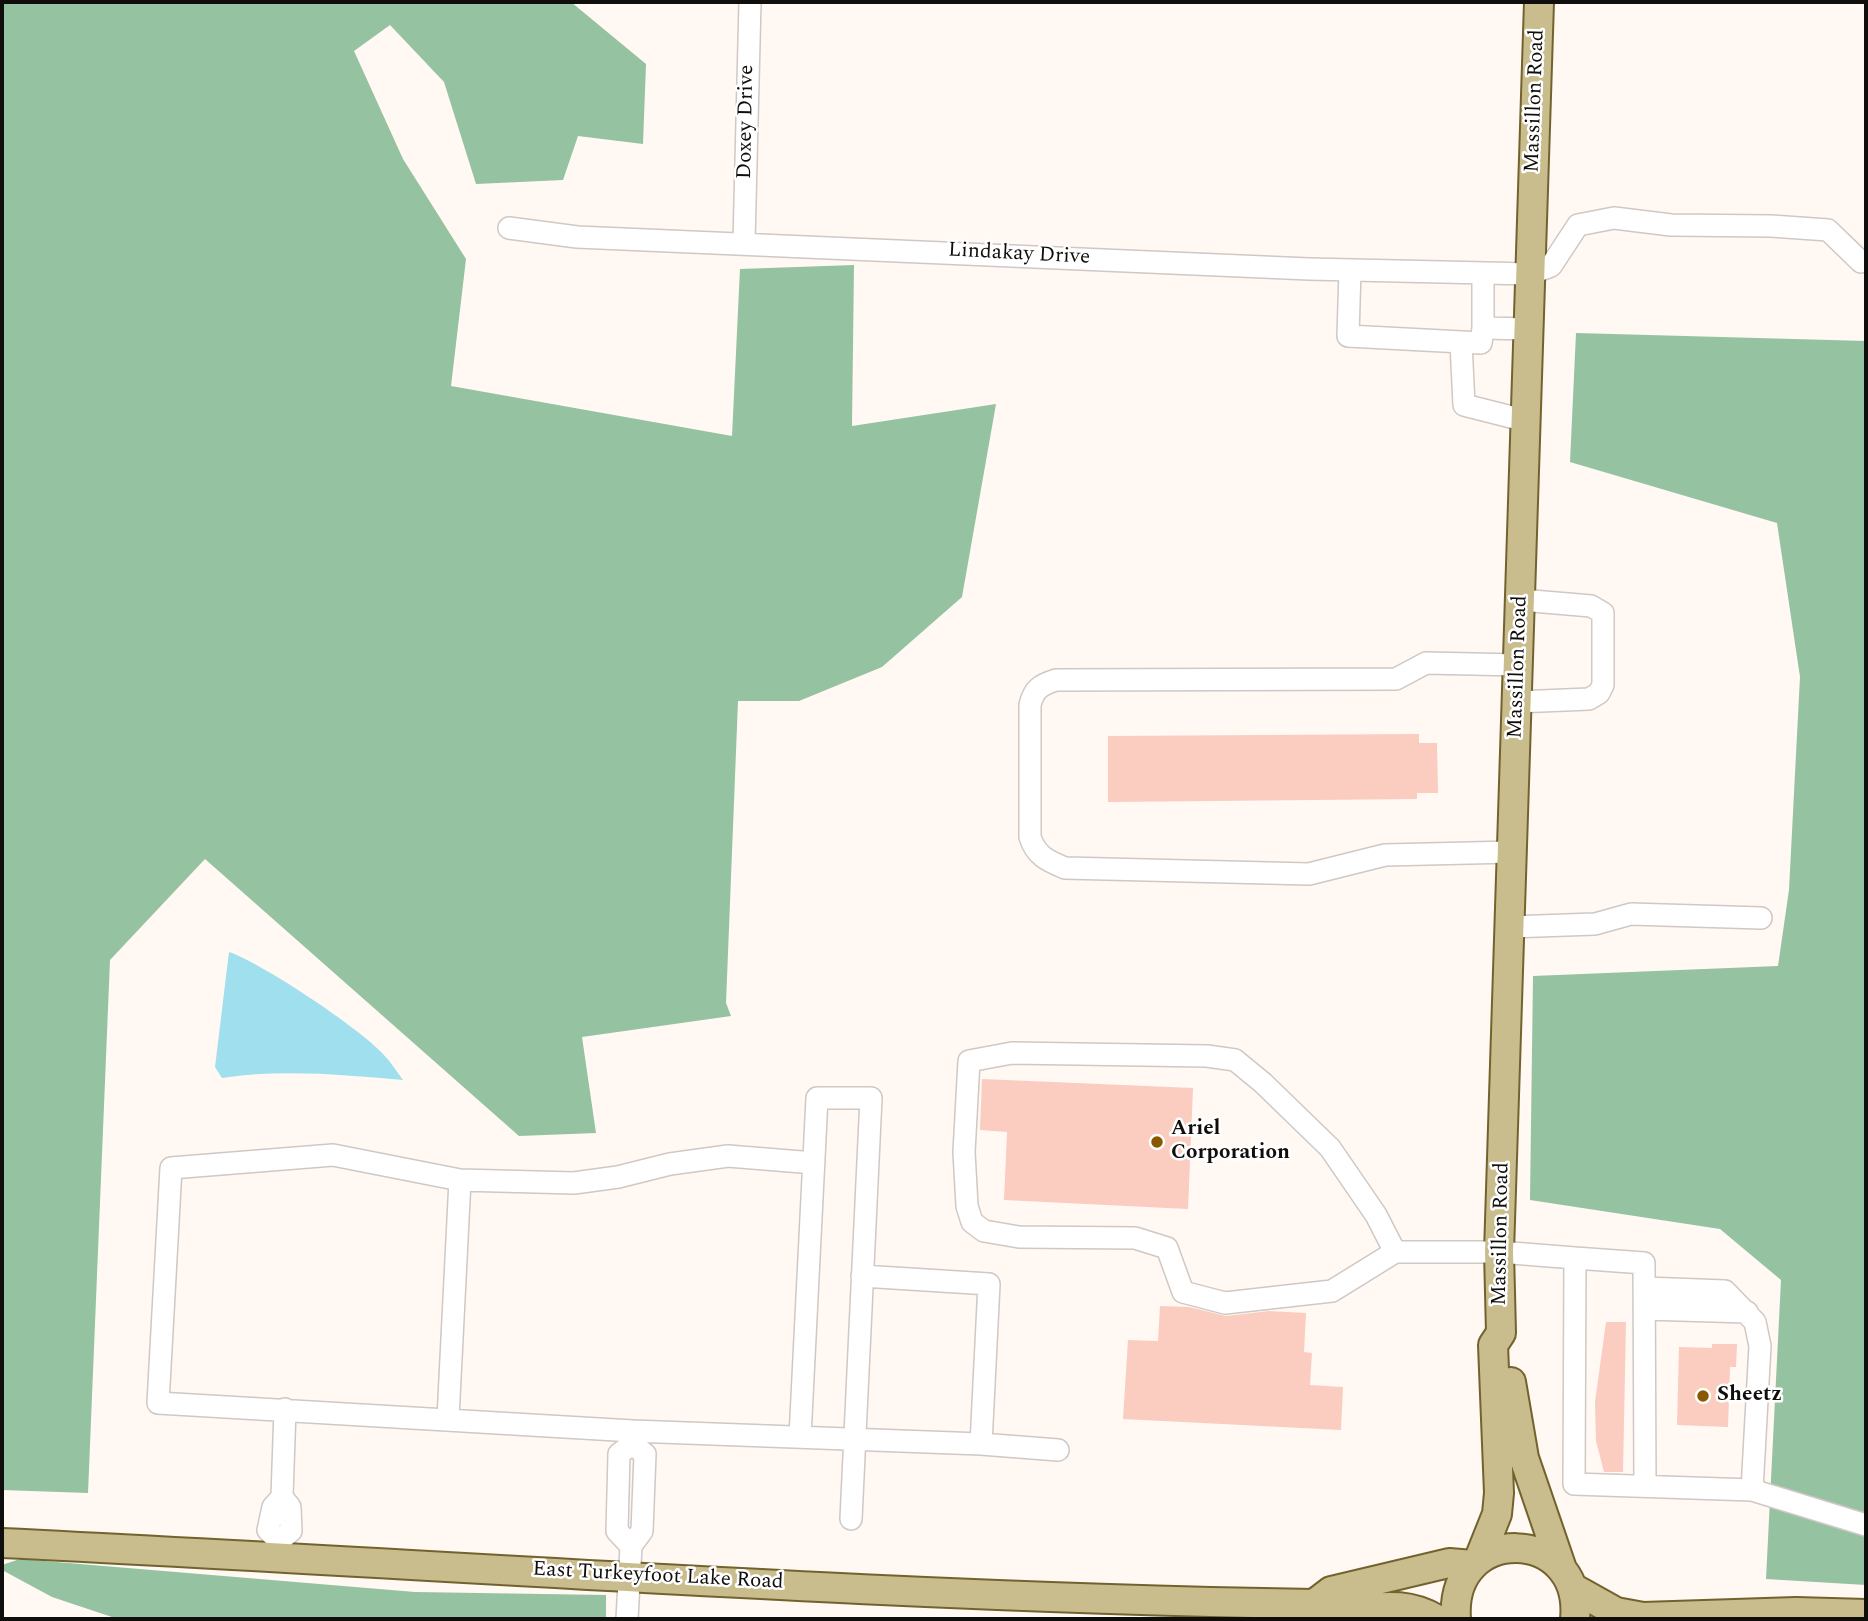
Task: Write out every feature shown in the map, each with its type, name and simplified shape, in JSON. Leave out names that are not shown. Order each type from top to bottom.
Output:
[{"type":"main road","name":"Massillon Road","points":[[1456,1619],[1455,1603],[1459,1585],[1476,1562],[1497,1514],[1499,1493],[1493,1345],[1501,1333],[1499,1252],[1539,2]]},
{"type":"main road","name":"Massillon Road","points":[[1501,1333],[1510,1345],[1514,1410],[1524,1458],[1567,1578],[1575,1619]]},
{"type":"main road","name":"East Turkeyfoot Lake Road","points":[[2,1543],[278,1549],[630,1576],[1201,1611],[1314,1604],[1327,1611],[1377,1614],[1391,1605],[1421,1610],[1436,1619]]},
{"type":"main road","name":"East Turkeyfoot Lake Road","points":[[1314,1604],[1331,1591],[1449,1563],[1476,1562],[1497,1550],[1515,1547],[1533,1549],[1549,1557],[1567,1578]]},
{"type":"main road","points":[[1567,1578],[1616,1612],[1643,1617],[1796,1612],[1866,1614]]},
{"type":"street","name":"Doxey Drive","points":[[744,242],[750,2]]},
{"type":"street","points":[[1531,274],[1551,266],[1578,225],[1614,218],[1671,225],[1771,226],[1828,230],[1861,262]]},
{"type":"street","name":"Lindakay Drive","points":[[509,228],[576,237],[744,242],[1350,270],[1531,274]]},
{"type":"street","points":[[1350,270],[1348,336],[1481,344],[1483,273]]},
{"type":"street","points":[[1483,328],[1529,329]]},
{"type":"street","points":[[1461,343],[1464,405],[1527,421]]},
{"type":"street","points":[[1517,702],[1589,699],[1599,693],[1602,685],[1602,613],[1591,606],[1521,600]]},
{"type":"street","points":[[1513,852],[1384,855],[1309,874],[1065,868],[1046,860],[1034,850],[1030,837],[1030,705],[1034,691],[1042,684],[1056,680],[1396,679],[1426,663],[1519,665]]},
{"type":"street","points":[[1510,928],[1595,924],[1631,914],[1761,918]]},
{"type":"street","points":[[1395,1252],[1376,1215],[1330,1148],[1263,1083],[1235,1060],[1207,1056],[1012,1053],[969,1061],[964,1152],[967,1206],[972,1222],[984,1231],[1019,1237],[1135,1238],[1167,1248],[1183,1292],[1225,1303],[1332,1291],[1395,1252],[1499,1252],[1644,1263],[1645,1485]]},
{"type":"street","points":[[800,1437],[817,1097],[871,1098],[851,1520]]},
{"type":"street","points":[[814,1163],[728,1156],[670,1164],[618,1177],[574,1183],[460,1180],[333,1155],[171,1168],[159,1403],[448,1418],[633,1438],[800,1437],[981,1444],[1058,1450]]},
{"type":"street","points":[[448,1418],[460,1180]]},
{"type":"street","points":[[1575,1258],[1574,1484],[1752,1490],[1866,1525]]},
{"type":"street","points":[[862,1276],[989,1284],[981,1444]]},
{"type":"street","points":[[1645,1298],[1725,1291],[1755,1322],[1760,1346],[1752,1490]]},
{"type":"street","points":[[278,1549],[291,1531],[290,1507],[282,1497],[285,1409]]},
{"type":"street","points":[[627,1619],[631,1546],[642,1531],[645,1454],[633,1438]]},
{"type":"green space","points":[[2,2],[571,2],[646,64],[643,144],[578,136],[563,180],[476,184],[444,82],[390,25],[354,51],[403,159],[466,259],[451,386],[732,436],[740,269],[854,265],[852,426],[996,404],[962,597],[882,667],[799,701],[738,701],[726,1003],[731,1016],[582,1037],[596,1133],[519,1136],[205,859],[110,960],[88,1493],[2,1490]]},
{"type":"green space","points":[[1576,333],[1866,341],[1866,1585],[1766,1579],[1781,1280],[1720,1229],[1530,1200],[1533,976],[1778,966],[1789,890],[1800,677],[1777,523],[1570,462]]},
{"type":"green space","points":[[20,1559],[415,1592],[606,1595],[606,1619],[118,1619],[52,1597],[2,1570],[2,1565]]},
{"type":"water","points":[[229,952],[286,982],[333,1013],[383,1054],[403,1080],[290,1073],[222,1078],[215,1067]]},
{"type":"building","points":[[1419,734],[1419,743],[1437,743],[1438,793],[1417,793],[1417,799],[1108,802],[1108,736]]},
{"type":"building","name":"Ariel Corporation","points":[[982,1079],[1193,1088],[1188,1209],[1004,1200],[1007,1132],[980,1130]]},
{"type":"building","points":[[1160,1306],[1189,1307],[1226,1316],[1269,1311],[1306,1313],[1304,1352],[1312,1353],[1310,1385],[1343,1387],[1341,1430],[1123,1419],[1128,1340],[1158,1341]]},
{"type":"building","points":[[1606,1322],[1626,1322],[1623,1472],[1604,1472],[1596,1441],[1595,1402]]},
{"type":"building","name":"Sheetz","points":[[1712,1344],[1737,1344],[1736,1367],[1730,1367],[1728,1427],[1677,1425],[1679,1347],[1712,1348]]},
{"type":"place","name":"Ariel Corporation","points":[[1157,1142]]},
{"type":"place","name":"Sheetz","points":[[1703,1396]]}]
